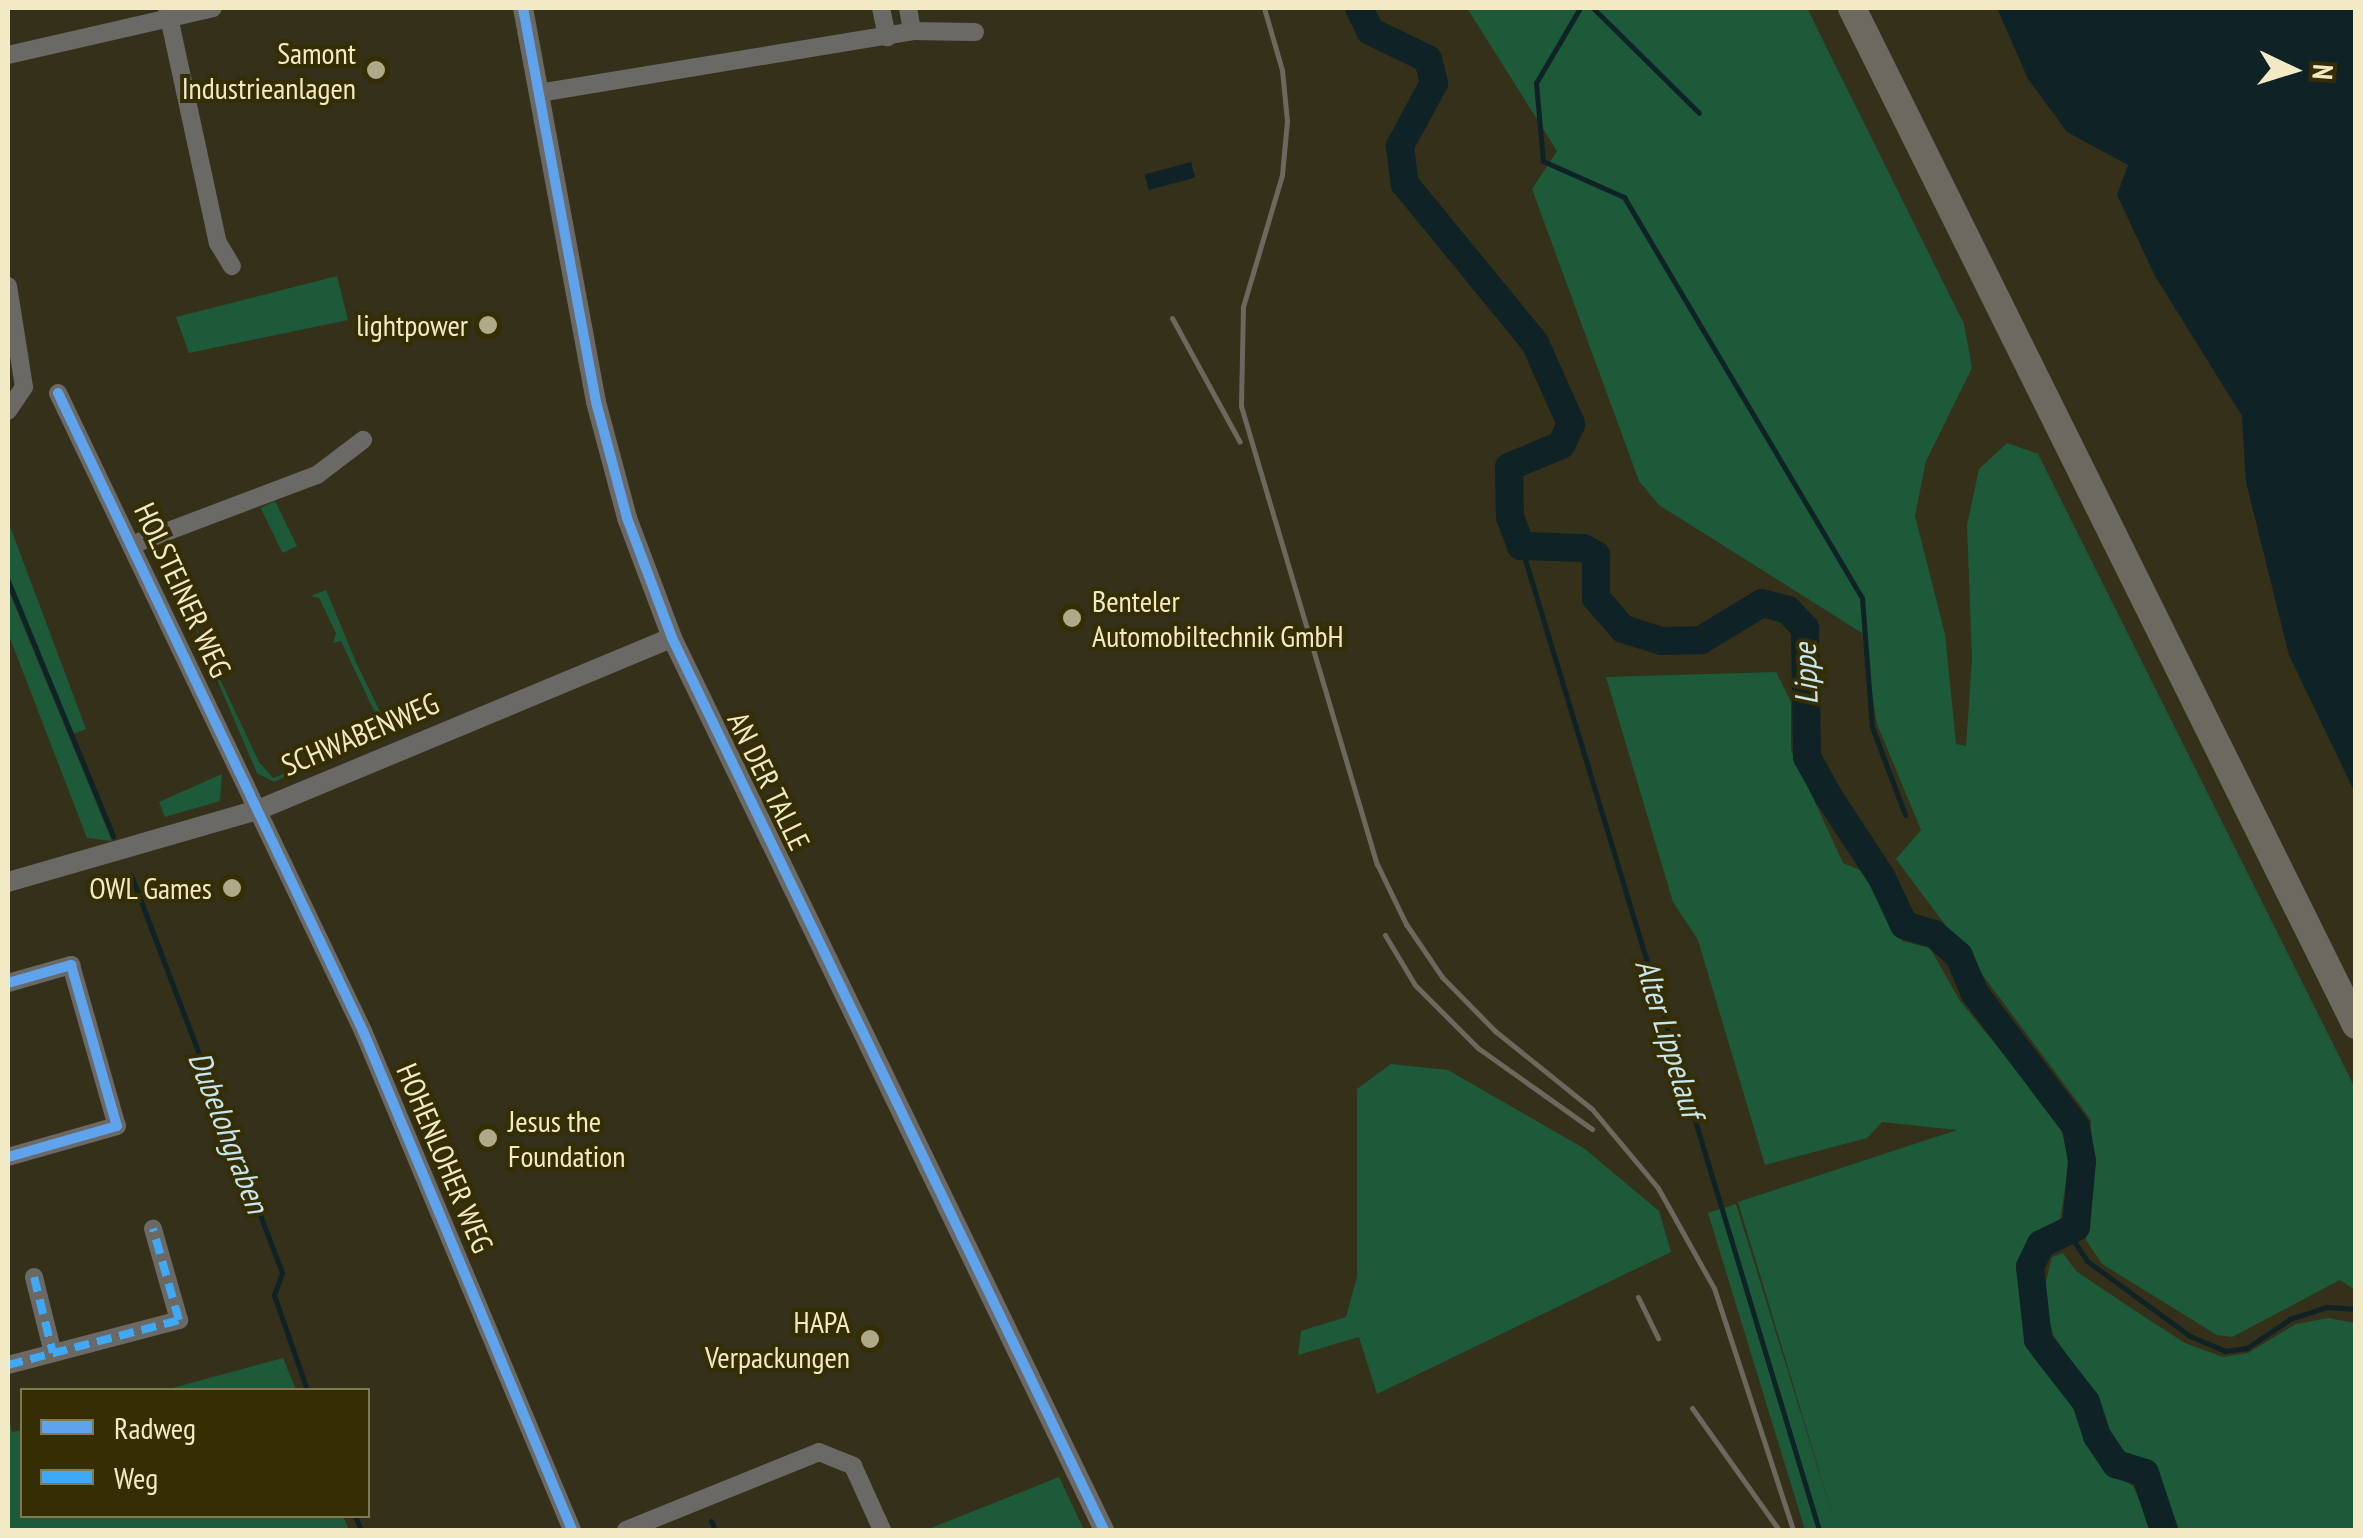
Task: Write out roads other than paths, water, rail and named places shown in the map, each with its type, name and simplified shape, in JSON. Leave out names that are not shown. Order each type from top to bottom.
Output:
[{"type":"highway","points":[[1852,8],[2356,1026]]},
{"type":"street","points":[[8,55],[168,12],[213,8]]},
{"type":"street","name":"AN DER TALLE","points":[[523,8],[596,402],[627,518],[672,638],[1104,1530]]},
{"type":"street","points":[[881,8],[886,37]]},
{"type":"street","points":[[908,8],[912,31]]},
{"type":"street","points":[[168,12],[218,243],[232,266]]},
{"type":"street","points":[[539,93],[912,31],[975,32]]},
{"type":"street","points":[[8,286],[24,393],[8,412]]},
{"type":"street","name":"HOLSTEINER WEG","points":[[58,393],[134,544],[258,810]]},
{"type":"street","name":"HOLSTEINER WEG","points":[[134,544],[317,475],[364,440]]},
{"type":"street","name":"SCHWABENWEG","points":[[8,882],[258,810],[672,638]]},
{"type":"street","name":"HOHENLOHER WEG","points":[[258,810],[363,1031],[572,1530]]},
{"type":"street","points":[[8,983],[71,965],[117,1126],[8,1157]]},
{"type":"street","points":[[8,1365],[179,1320],[153,1229]]},
{"type":"street","points":[[34,1276],[53,1353]]},
{"type":"street","points":[[626,1530],[819,1452],[853,1466],[882,1530]]},
{"type":"water","points":[[1997,8],[2355,8],[2355,793],[2289,655],[2246,482],[2242,416],[2155,276],[2117,195],[2128,165],[2067,132],[2028,79]]},
{"type":"water","points":[[1191,162],[1195,177],[1149,190],[1145,174]]},
{"type":"waterway","name":"Lippe","points":[[1359,8],[1370,31],[1428,59],[1434,83],[1400,146],[1405,184],[1535,343],[1571,424],[1561,445],[1509,467],[1510,517],[1521,546],[1583,548],[1596,555],[1596,598],[1623,629],[1662,641],[1701,640],[1762,603],[1788,610],[1805,628],[1807,757],[1829,797],[1882,878],[1904,925],[1934,934],[1959,956],[1974,992],[2076,1127],[2082,1161],[2076,1227],[2041,1244],[2030,1267],[2038,1340],[2086,1402],[2097,1436],[2116,1464],[2145,1473],[2164,1530]]},
{"type":"waterway","points":[[1580,8],[1536,83],[1543,161],[1624,197],[1862,598],[1872,727],[1905,815]]},
{"type":"waterway","points":[[1593,8],[1699,113]]},
{"type":"waterway","name":"Alter Lippelauf","points":[[1521,546],[1819,1530]]},
{"type":"waterway","name":"Dubelohgraben","points":[[8,581],[113,836]]},
{"type":"waterway","name":"Dubelohgraben","points":[[131,875],[282,1273],[274,1295],[306,1388]]},
{"type":"waterway","points":[[2069,1234],[2087,1261],[2190,1336],[2225,1351],[2247,1348],[2290,1319],[2327,1307],[2356,1309]]},
{"type":"waterway","name":"Dubelohgraben","points":[[356,1518],[361,1530]]},
{"type":"waterway","points":[[711,1521],[715,1530]]},
{"type":"railway","points":[[1264,8],[1282,70],[1287,121],[1282,175],[1243,307],[1241,406],[1377,864],[1406,924],[1442,977],[1495,1031],[1592,1109],[1658,1188],[1714,1288],[1793,1530]]},
{"type":"railway","points":[[1172,318],[1240,442]]},
{"type":"railway","points":[[1385,935],[1415,985],[1478,1048],[1592,1129]]},
{"type":"railway","points":[[1638,1297],[1658,1338]]},
{"type":"railway","points":[[1692,1408],[1779,1530]]},
{"type":"place","name":"Samont Industrieanlagen","points":[[376,70]]},
{"type":"place","name":"lightpower","points":[[488,325]]},
{"type":"place","name":"Benteler Automobiltechnik GmbH","points":[[1072,618]]},
{"type":"place","name":"OWL Games","points":[[232,888]]},
{"type":"place","name":"Jesus the Foundation","points":[[488,1138]]},
{"type":"place","name":"HAPA Verpackungen","points":[[870,1339]]}]
